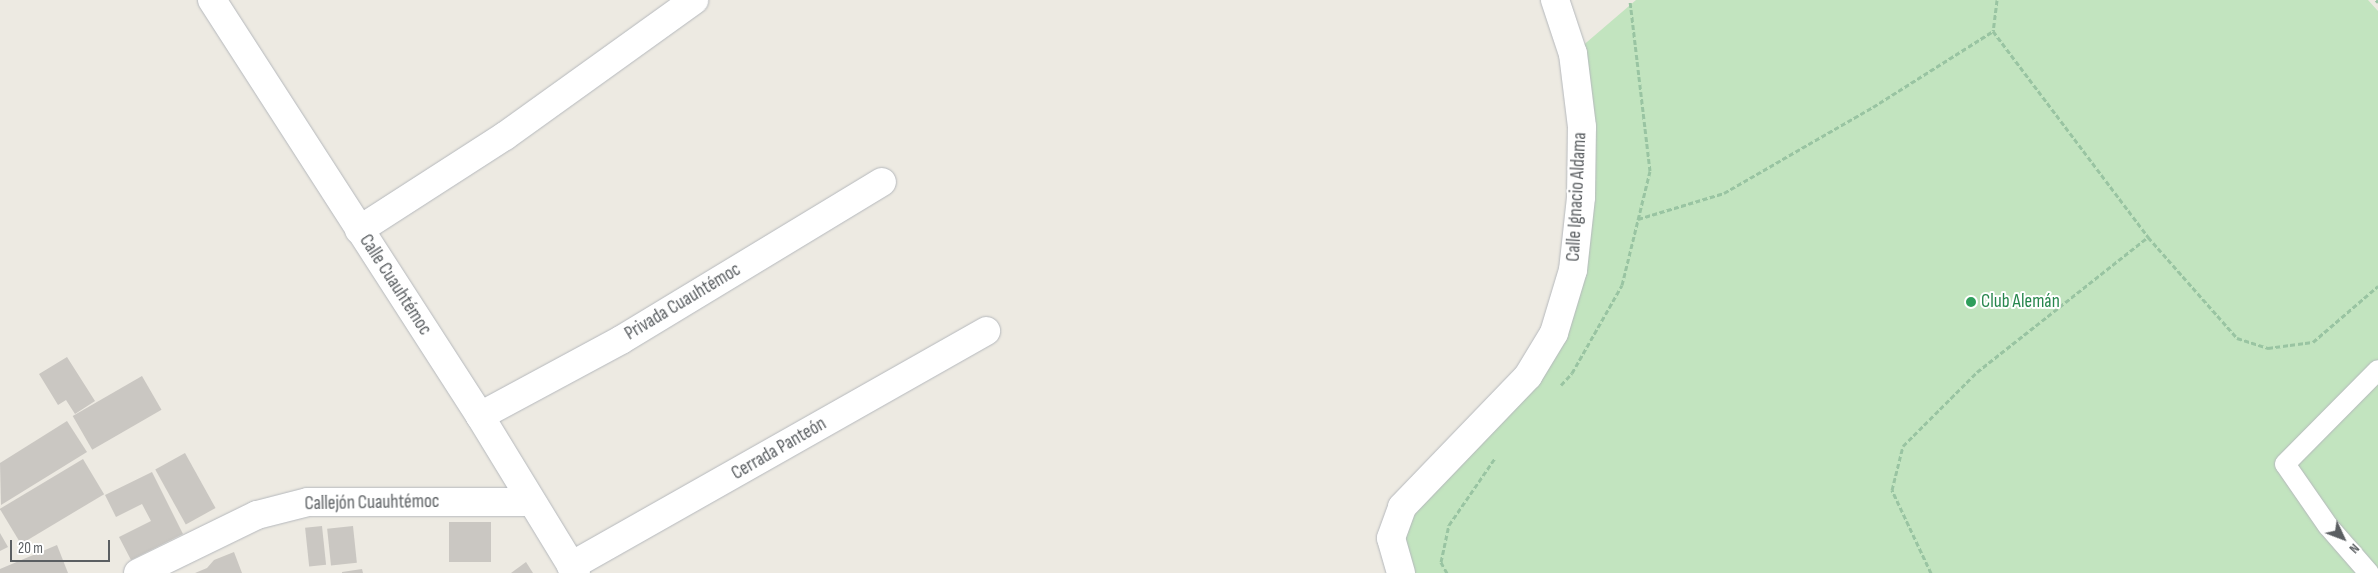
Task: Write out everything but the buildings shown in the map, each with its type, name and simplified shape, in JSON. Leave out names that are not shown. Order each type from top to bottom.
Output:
[{"type":"street","name":"Calle Cuauhtémoc","points":[[212,0],[480,416],[574,570]]},
{"type":"street","points":[[359,230],[504,136],[694,0]]},
{"type":"street","name":"Calle Ignacio Aldama","points":[[1401,573],[1391,538],[1402,507],[1528,376],[1554,333],[1573,270],[1581,197],[1582,127],[1573,54],[1555,0]]},
{"type":"street","name":"Privada Cuauhtémoc","points":[[480,416],[621,340],[882,182]]},
{"type":"street","name":"Cerrada Panteón","points":[[574,570],[986,331]]},
{"type":"street","name":"Callejón Cuauhtémoc","points":[[138,573],[257,516],[308,502],[531,502]]},
{"type":"lane","points":[[2369,573],[2328,526],[2285,464],[2378,370]]},
{"type":"path","points":[[1997,0],[1993,31],[2148,236],[2237,338],[2268,348],[2313,342],[2378,286]]},
{"type":"path","points":[[1638,219],[1724,193],[1873,107],[1993,31]]},
{"type":"path","points":[[1931,573],[1892,490],[1903,446],[1977,372],[2148,236]]},
{"type":"green space","name":"Club Alemán","points":[[1636,0],[2368,0],[2378,11],[2378,573],[1401,573],[1402,507],[1528,376],[1573,270],[1573,54]]},
{"type":"place","name":"Club Alemán","points":[[1971,302]]}]
